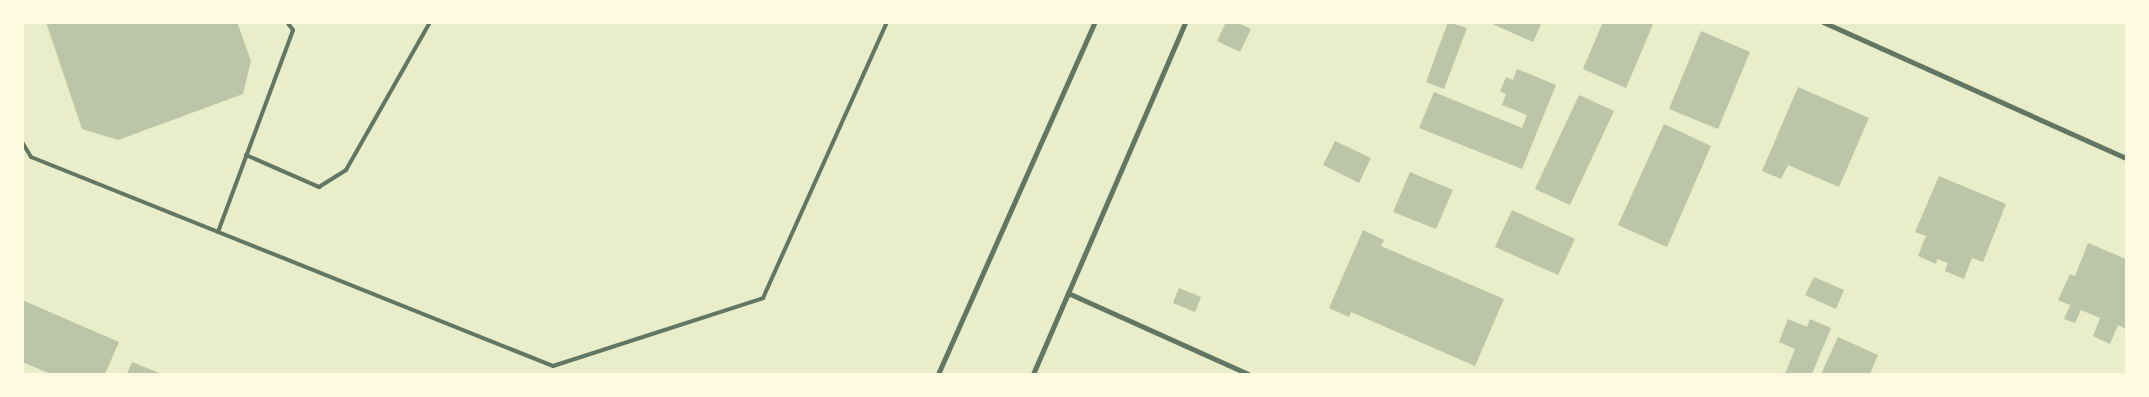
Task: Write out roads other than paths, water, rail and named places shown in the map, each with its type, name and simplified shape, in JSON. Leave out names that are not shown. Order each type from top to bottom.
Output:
[{"type":"street","points":[[938,374],[1095,22]]},
{"type":"street","points":[[1033,374],[1185,22]]},
{"type":"street","points":[[1823,22],[2126,158]]},
{"type":"street","points":[[1068,293],[1248,374]]},
{"type":"lane","points":[[218,232],[293,30],[287,22]]},
{"type":"lane","points":[[246,155],[319,187],[346,170],[430,22]]},
{"type":"lane","points":[[22,142],[31,157],[553,366],[763,298],[886,22]]}]
